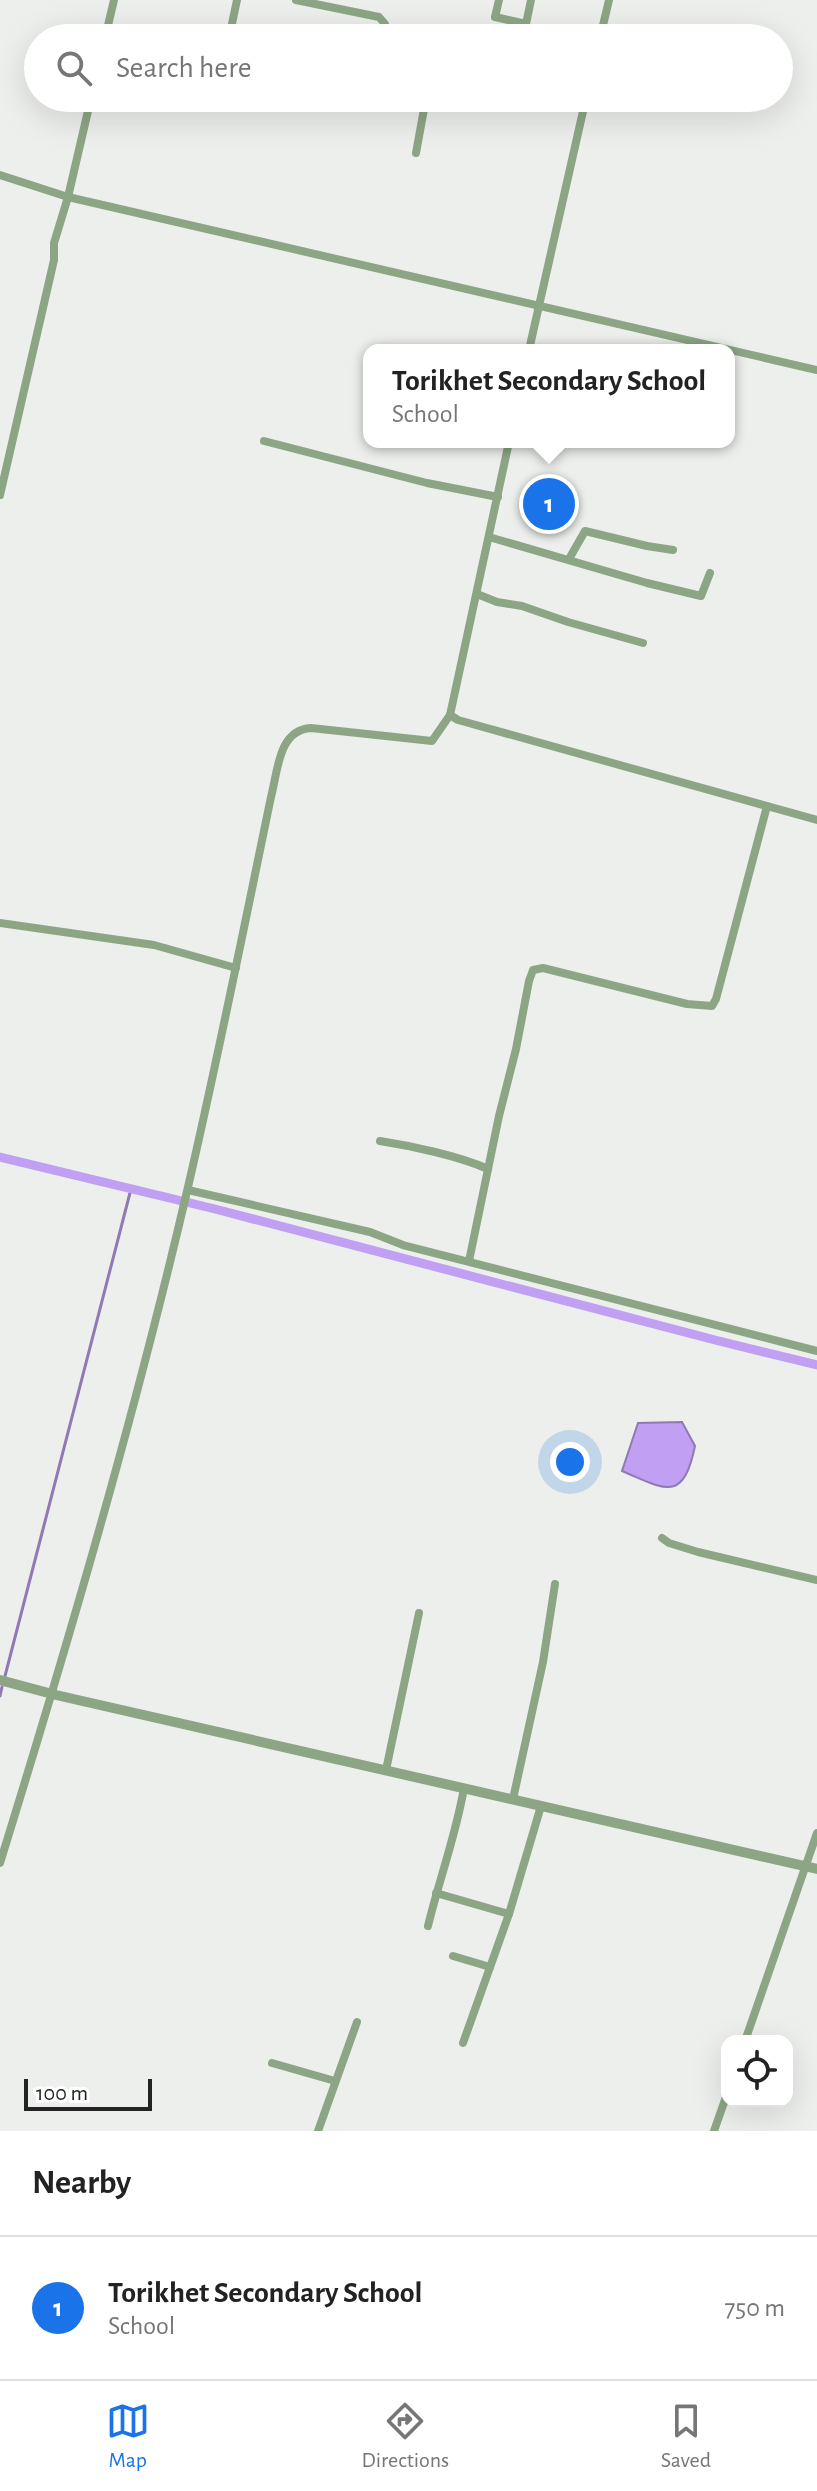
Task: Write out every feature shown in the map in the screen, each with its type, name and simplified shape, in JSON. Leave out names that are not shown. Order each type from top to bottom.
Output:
[{"type":"street","points":[[108,24],[114,0]]},
{"type":"street","points":[[232,24],[237,0]]},
{"type":"street","points":[[296,0],[379,17],[385,24]]},
{"type":"street","points":[[499,0],[495,17],[526,24],[531,0]]},
{"type":"street","points":[[603,24],[609,0]]},
{"type":"street","points":[[0,495],[54,260],[54,243],[88,112]]},
{"type":"street","points":[[416,153],[423,112]]},
{"type":"street","points":[[530,344],[583,112]]},
{"type":"street","points":[[0,175],[68,197],[705,344]]},
{"type":"street","points":[[735,351],[817,370]]},
{"type":"street","points":[[264,441],[427,483],[498,497]]},
{"type":"street","points":[[0,1863],[53,1692],[135,1398],[187,1193],[271,797],[286,740],[294,731],[311,728],[432,741],[450,715],[508,448]]},
{"type":"street","points":[[569,559],[585,531],[673,550]]},
{"type":"street","points":[[489,537],[701,596],[710,573]]},
{"type":"street","points":[[477,594],[643,643]]},
{"type":"street","points":[[450,715],[458,720],[817,820]]},
{"type":"street","points":[[469,1261],[533,970],[543,968],[660,998],[712,1006],[767,806]]},
{"type":"street","points":[[0,923],[154,945],[236,968]]},
{"type":"street","points":[[380,1141],[410,1146],[488,1169]]},
{"type":"street","points":[[187,1193],[370,1232],[403,1245],[817,1351]]},
{"type":"street","points":[[662,1538],[698,1552],[817,1580]]},
{"type":"street","points":[[513,1799],[543,1662],[555,1584]]},
{"type":"street","points":[[386,1770],[419,1613]]},
{"type":"street","points":[[0,1680],[811,1868]]},
{"type":"street","points":[[428,1926],[459,1818],[464,1788]]},
{"type":"street","points":[[463,2043],[509,1914],[541,1806]]},
{"type":"street","points":[[747,2035],[811,1868],[817,1833]]},
{"type":"street","points":[[436,1893],[509,1914]]},
{"type":"street","points":[[453,1956],[490,1967]]},
{"type":"street","points":[[318,2131],[357,2022]]},
{"type":"street","points":[[272,2063],[335,2081]]},
{"type":"street","points":[[714,2131],[722,2107]]},
{"type":"shaded area","points":[[682,1422],[695,1446],[685,1477],[678,1484],[661,1486],[622,1471],[638,1423]]},
{"type":"waterway","points":[[0,1157],[215,1209],[817,1365]]},
{"type":"waterway","points":[[5,1676],[131,1189]]},
{"type":"waterway","points":[[0,1696],[2,1687]]},
{"type":"place","name":"Torikhet Secondary School","points":[[549,504]]}]
